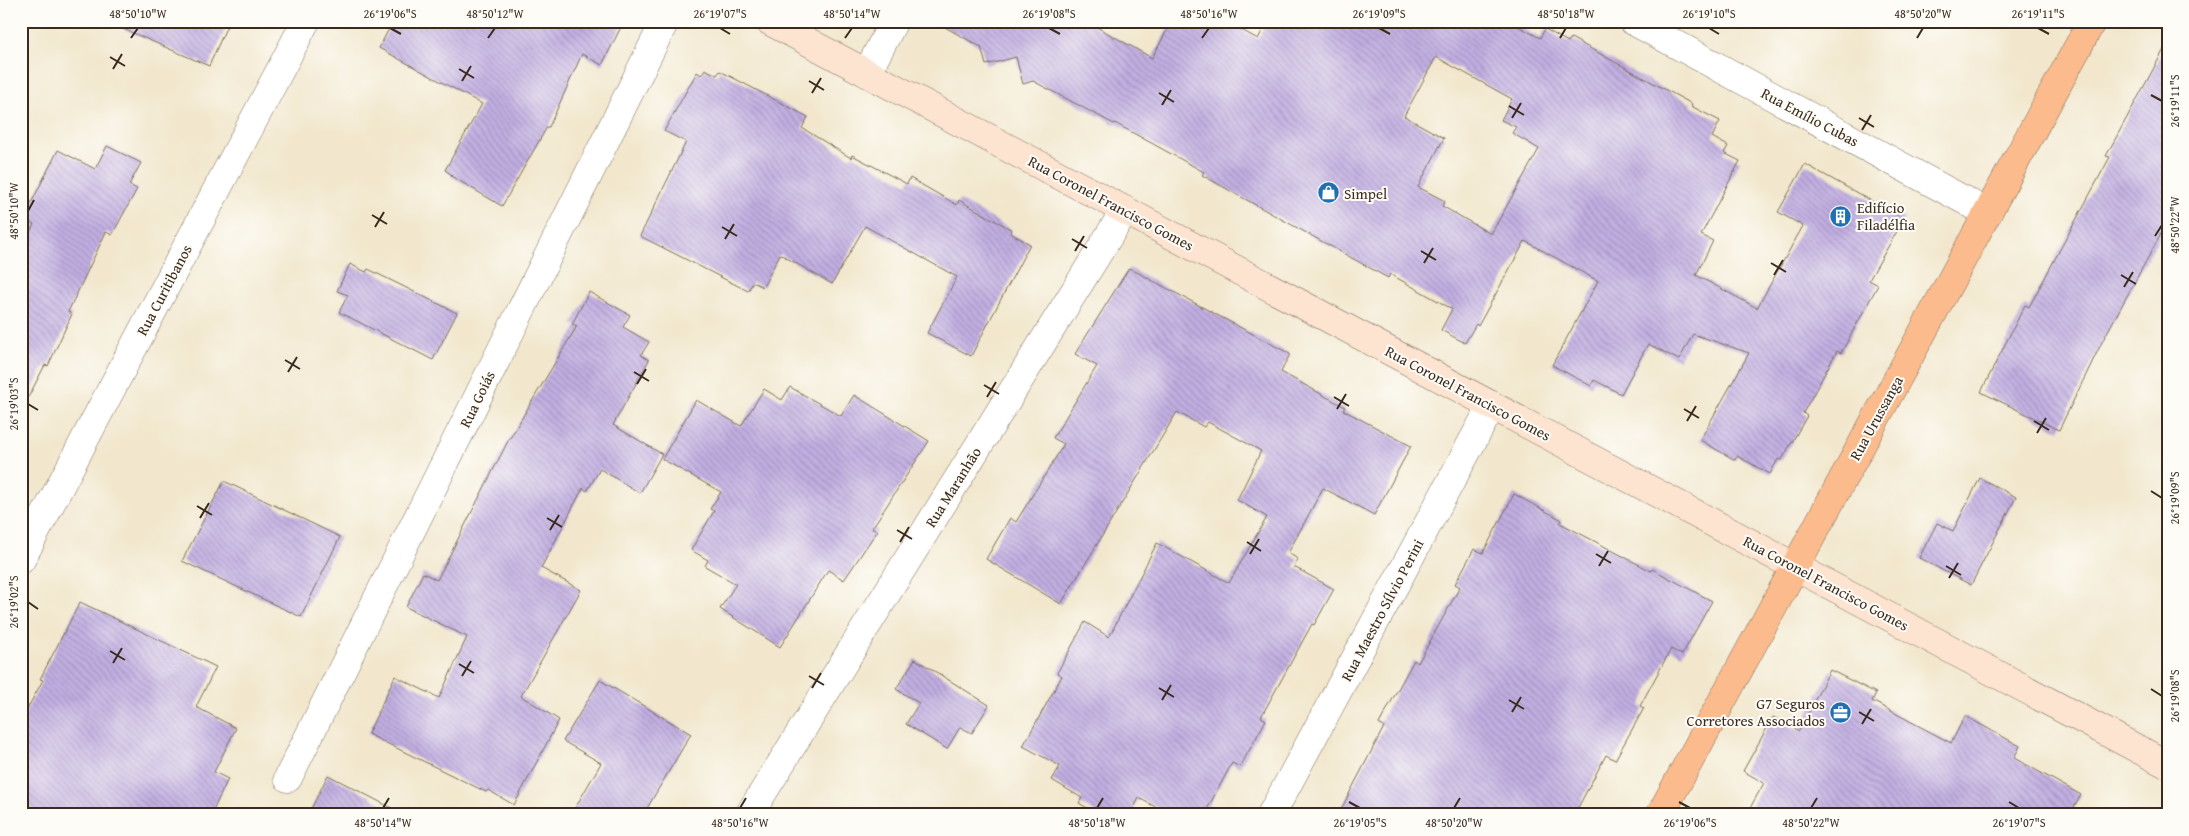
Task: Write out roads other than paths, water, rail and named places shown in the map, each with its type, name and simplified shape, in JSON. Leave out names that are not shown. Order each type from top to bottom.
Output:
[{"type":"main road","name":"Rua Coronel Francisco Gomes","points":[[769,21],[2168,765]]},
{"type":"main road","name":"Rua Urussanga","points":[[1660,815],[2092,21]]},
{"type":"street","name":"Rua Curitibanos","points":[[21,560],[306,21]]},
{"type":"street","name":"Rua Goiás","points":[[288,778],[665,21]]},
{"type":"street","points":[[867,73],[894,21]]},
{"type":"street","name":"Rua Emílio Cubas","points":[[1633,21],[1988,213]]},
{"type":"street","name":"Rua Maranhão","points":[[749,815],[1125,210]]},
{"type":"street","name":"Rua Maestro Sílvio Perini","points":[[1271,815],[1492,405]]},
{"type":"place","name":"Simpel","points":[[1328,193]]},
{"type":"place","name":"Edifício Filadélfia","points":[[1841,216]]},
{"type":"place","name":"G7 Seguros Corretores Associados","points":[[1841,712]]}]
